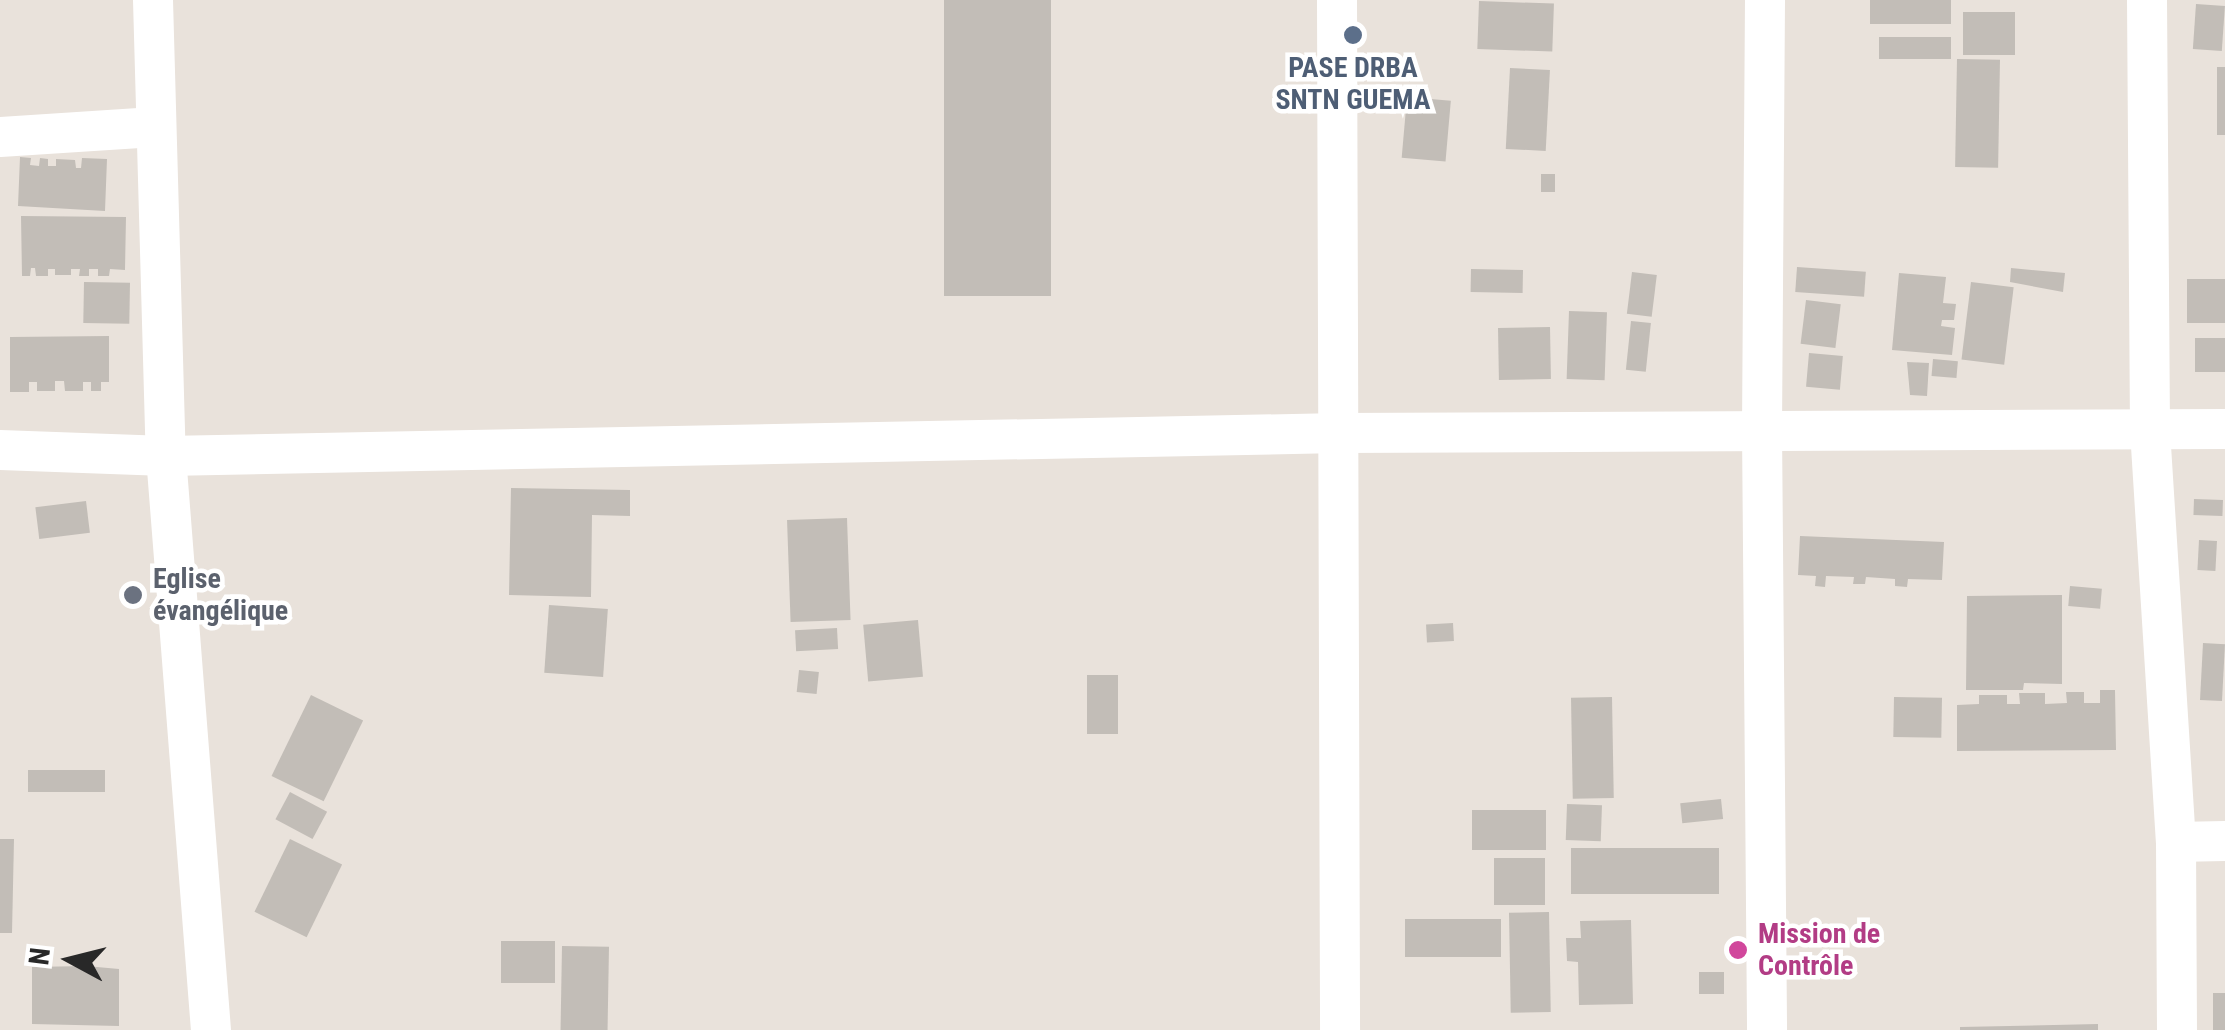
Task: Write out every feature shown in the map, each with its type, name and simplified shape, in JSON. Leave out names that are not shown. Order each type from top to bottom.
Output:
[{"type":"street","points":[[153,0],[166,456],[211,1030]]},
{"type":"street","points":[[1337,0],[1340,1030]]},
{"type":"street","points":[[1766,0],[1762,428],[1767,1030]]},
{"type":"street","points":[[2148,0],[2150,430],[2176,842],[2177,1030]]},
{"type":"street","points":[[0,138],[155,126]]},
{"type":"street","points":[[0,450],[166,456],[1340,433],[1762,428],[2225,429]]},
{"type":"street","points":[[2176,842],[2225,841]]},
{"type":"building","points":[[944,0],[1051,0],[1051,296],[944,296]]},
{"type":"building","points":[[1870,0],[1951,0],[1951,24],[1870,24]]},
{"type":"building","points":[[1479,1],[1554,4],[1552,52],[1477,49]]},
{"type":"building","points":[[2196,4],[2225,6],[2222,51],[2193,49]]},
{"type":"building","points":[[1963,12],[2015,12],[2015,55],[1963,55]]},
{"type":"building","points":[[1879,37],[1951,37],[1951,59],[1879,59]]},
{"type":"building","points":[[1957,59],[2000,60],[1998,168],[1955,167]]},
{"type":"building","points":[[2217,67],[2225,67],[2225,135],[2217,135]]},
{"type":"building","points":[[1510,68],[1550,70],[1546,151],[1506,149]]},
{"type":"building","points":[[1407,97],[1451,101],[1446,162],[1402,158]]},
{"type":"building","points":[[20,157],[31,158],[30,165],[39,166],[40,158],[48,159],[48,166],[56,166],[56,159],[75,160],[76,168],[81,168],[82,158],[107,159],[105,211],[18,206]]},
{"type":"building","points":[[1541,174],[1555,174],[1555,192],[1541,192]]},
{"type":"building","points":[[21,216],[126,217],[125,270],[110,269],[109,276],[98,276],[98,269],[89,269],[89,276],[79,276],[80,269],[71,269],[71,275],[55,275],[55,269],[48,269],[48,276],[36,276],[35,268],[31,268],[30,276],[22,276]]},
{"type":"building","points":[[1797,267],[1866,272],[1864,297],[1795,292]]},
{"type":"building","points":[[2011,268],[2065,273],[2063,292],[2010,282]]},
{"type":"building","points":[[1471,269],[1523,270],[1523,293],[1471,292]]},
{"type":"building","points":[[1632,272],[1657,275],[1652,317],[1627,314]]},
{"type":"building","points":[[1899,273],[1946,277],[1943,303],[1956,304],[1954,320],[1942,320],[1941,326],[1955,328],[1952,355],[1892,350]]},
{"type":"building","points":[[2187,279],[2225,279],[2225,323],[2187,323]]},
{"type":"building","points":[[84,282],[130,283],[129,324],[83,323]]},
{"type":"building","points":[[1971,282],[2014,287],[2004,365],[1961,359]]},
{"type":"building","points":[[1806,300],[1841,304],[1835,348],[1801,344]]},
{"type":"building","points":[[1569,311],[1607,312],[1605,380],[1567,379]]},
{"type":"building","points":[[1631,321],[1651,323],[1646,372],[1626,370]]},
{"type":"building","points":[[1550,327],[1551,379],[1499,380],[1498,328]]},
{"type":"building","points":[[109,336],[109,382],[101,382],[101,391],[91,391],[91,382],[83,382],[83,391],[65,391],[64,381],[55,381],[55,391],[37,391],[37,382],[29,382],[29,392],[10,392],[10,337]]},
{"type":"building","points":[[2195,338],[2225,338],[2225,372],[2195,372]]},
{"type":"building","points":[[1809,353],[1843,356],[1840,390],[1806,387]]},
{"type":"building","points":[[1933,359],[1958,361],[1956,378],[1932,376]]},
{"type":"building","points":[[1907,362],[1929,363],[1927,396],[1910,395]]},
{"type":"building","points":[[511,488],[630,490],[630,516],[592,515],[591,597],[509,595]]},
{"type":"building","points":[[2194,499],[2223,500],[2222,516],[2193,515]]},
{"type":"building","points":[[86,501],[90,533],[39,539],[35,507]]},
{"type":"building","points":[[847,518],[851,620],[791,622],[787,520]]},
{"type":"building","points":[[1800,536],[1944,542],[1942,580],[1908,579],[1907,587],[1895,586],[1895,579],[1866,577],[1865,584],[1853,584],[1854,577],[1826,576],[1825,587],[1815,586],[1816,576],[1798,575]]},
{"type":"building","points":[[2199,540],[2217,541],[2215,571],[2197,570]]},
{"type":"building","points":[[2070,586],[2102,589],[2100,609],[2068,606]]},
{"type":"building","points":[[2062,595],[2062,684],[2024,683],[2023,690],[1966,690],[1967,596]]},
{"type":"building","points":[[549,605],[608,609],[603,677],[544,673]]},
{"type":"building","points":[[918,620],[923,677],[868,682],[863,625]]},
{"type":"building","points":[[1453,623],[1454,641],[1427,642],[1426,624]]},
{"type":"building","points":[[837,628],[838,649],[796,651],[795,630]]},
{"type":"building","points":[[2203,643],[2225,644],[2222,701],[2200,700]]},
{"type":"building","points":[[799,670],[819,672],[817,694],[797,692]]},
{"type":"building","points":[[1087,675],[1118,675],[1118,734],[1087,734]]},
{"type":"building","points":[[2100,690],[2115,690],[2116,750],[1957,751],[1957,705],[1979,704],[1979,695],[2007,695],[2007,704],[2020,704],[2019,693],[2045,693],[2045,704],[2067,703],[2066,692],[2084,692],[2084,703],[2100,703]]},
{"type":"building","points":[[311,695],[363,720],[324,801],[272,776]]},
{"type":"building","points":[[1612,697],[1614,798],[1573,799],[1571,698]]},
{"type":"building","points":[[1894,697],[1942,698],[1941,738],[1893,737]]},
{"type":"building","points":[[28,770],[105,770],[105,792],[28,792]]},
{"type":"building","points":[[290,792],[327,812],[313,839],[275,819]]},
{"type":"building","points":[[1721,799],[1723,819],[1682,823],[1680,803]]},
{"type":"building","points":[[1567,804],[1602,805],[1601,841],[1566,840]]},
{"type":"building","points":[[1472,810],[1546,810],[1546,850],[1472,850]]},
{"type":"building","points":[[0,839],[14,839],[12,933],[0,933]]},
{"type":"building","points":[[290,839],[342,864],[307,937],[254,912]]},
{"type":"building","points":[[1571,848],[1719,848],[1719,894],[1571,894]]},
{"type":"building","points":[[1494,858],[1545,858],[1545,905],[1494,905]]},
{"type":"building","points":[[1549,912],[1551,1012],[1511,1013],[1509,913]]},
{"type":"building","points":[[1405,919],[1501,919],[1501,957],[1405,957]]},
{"type":"building","points":[[1631,920],[1633,1004],[1579,1005],[1578,962],[1567,961],[1566,938],[1581,938],[1580,921]]},
{"type":"building","points":[[501,941],[555,941],[555,983],[501,983]]},
{"type":"building","points":[[562,946],[609,947],[608,1030],[561,1030]]},
{"type":"building","points":[[32,967],[119,969],[119,1026],[32,1024]]},
{"type":"building","points":[[1699,972],[1724,972],[1724,994],[1699,994]]},
{"type":"building","points":[[2213,993],[2225,993],[2225,1030],[2213,1030]]},
{"type":"building","points":[[2098,1024],[2098,1030],[1960,1030],[1960,1027]]},
{"type":"place","name":"PASE DRBA SNTN GUEMA","points":[[1353,35]]},
{"type":"place","name":"Eglise évangélique","points":[[133,595]]},
{"type":"place","name":"Mission de Contrôle","points":[[1738,950]]}]
